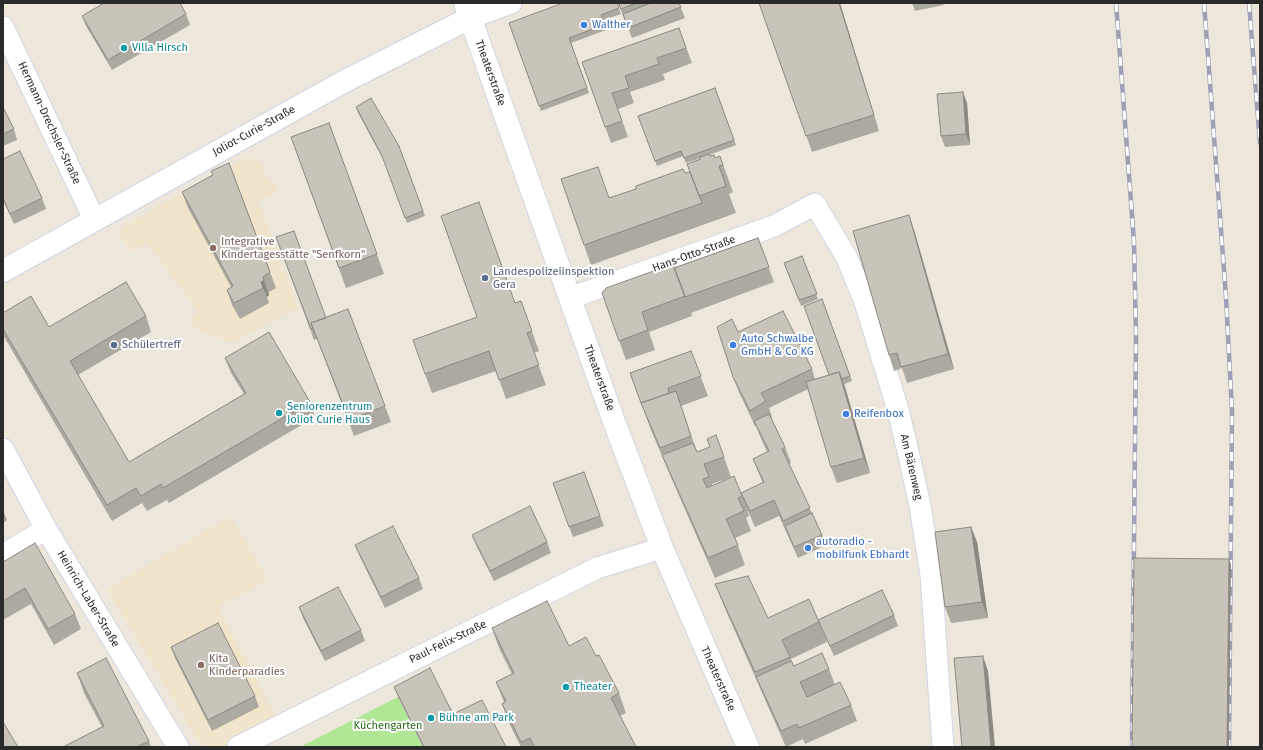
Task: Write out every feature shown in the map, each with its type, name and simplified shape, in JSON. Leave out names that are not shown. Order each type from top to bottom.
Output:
[{"type":"main road","name":"Joliot-Curie-Straße","points":[[3,271],[468,11]]},
{"type":"main road","name":"Theaterstraße","points":[[468,11],[570,298],[662,548],[748,747]]},
{"type":"street","name":"Joliot-Curie-Straße","points":[[468,11],[511,3]]},
{"type":"street","name":"Hermann-Drechsler-Straße","points":[[3,27],[94,219]]},
{"type":"street","name":"Hans-Otto-Straße","points":[[570,298],[774,226],[815,204]]},
{"type":"street","name":"Am Bärenweg","points":[[815,204],[847,258],[865,302],[898,410],[910,460],[920,506],[930,574],[943,747]]},
{"type":"street","name":"Heinrich-Laber-Straße","points":[[3,449],[46,529],[178,747]]},
{"type":"street","points":[[3,555],[46,529]]},
{"type":"street","name":"Paul-Felix-Straße","points":[[238,747],[597,568],[662,548]]},
{"type":"shaded area","name":"Integrative Kindertagesstätte \"Senfkorn\"","points":[[250,157],[261,164],[267,178],[275,185],[278,192],[258,200],[298,308],[232,342],[227,342],[197,329],[188,320],[198,311],[147,243],[131,252],[116,231],[244,158]]},
{"type":"shaded area","name":"Kita Kinderparadies","points":[[231,516],[268,580],[218,607],[280,724],[231,747],[202,747],[107,589]]},
{"type":"green space","name":"Küchengarten","points":[[398,697],[423,747],[300,747]]},
{"type":"building","name":"Villa Hirsch","points":[[104,3],[180,3],[186,14],[108,60],[82,16]]},
{"type":"building","points":[[563,3],[617,3],[619,8],[601,15],[604,25],[569,38],[587,88],[539,106],[509,23]]},
{"type":"building","points":[[619,3],[636,3],[621,9]]},
{"type":"building","points":[[651,3],[679,3],[681,7],[628,28],[623,14]]},
{"type":"building","points":[[759,3],[839,3],[874,115],[806,136]]},
{"type":"building","points":[[679,28],[686,48],[657,58],[659,64],[625,76],[629,88],[612,93],[622,121],[605,127],[582,62]]},
{"type":"building","points":[[715,88],[734,140],[684,158],[681,151],[655,161],[638,116]]},
{"type":"building","points":[[963,92],[966,134],[941,136],[937,94]]},
{"type":"building","points":[[371,98],[399,146],[423,211],[405,218],[382,156],[356,107]]},
{"type":"building","points":[[3,107],[14,129],[3,134]]},
{"type":"building","points":[[329,123],[377,254],[339,268],[291,137]]},
{"type":"building","points":[[20,151],[42,198],[10,214],[3,198],[3,159]]},
{"type":"building","points":[[709,154],[710,156],[714,155],[715,158],[720,156],[723,165],[719,166],[726,186],[699,196],[687,164],[701,159],[700,157]]},
{"type":"building","points":[[229,163],[270,272],[263,277],[264,280],[261,282],[263,288],[234,303],[227,290],[233,286],[182,192],[213,175],[211,171]]},
{"type":"building","points":[[598,167],[609,198],[636,189],[636,186],[683,169],[685,173],[690,172],[702,203],[584,245],[561,179]]},
{"type":"building","name":"Landespolizeiinspektion Gera","points":[[479,202],[515,303],[521,301],[532,331],[527,333],[539,365],[499,380],[489,351],[425,374],[413,340],[477,317],[441,216]]},
{"type":"building","points":[[909,215],[948,354],[901,367],[897,353],[889,355],[853,231]]},
{"type":"building","points":[[294,231],[326,318],[311,323],[313,328],[311,329],[276,237]]},
{"type":"building","points":[[758,238],[769,267],[685,297],[674,268]]},
{"type":"building","points":[[802,256],[817,294],[799,300],[784,263]]},
{"type":"building","points":[[673,264],[685,296],[642,312],[648,330],[619,341],[602,293],[606,288]]},
{"type":"building","name":"Seniorenzentrum Joliot Curie Haus","points":[[126,282],[146,316],[70,361],[129,462],[246,393],[225,358],[269,332],[310,402],[163,488],[161,484],[141,496],[136,488],[107,505],[3,329],[3,313],[31,296],[49,327]]},
{"type":"building","points":[[822,299],[850,376],[842,379],[839,372],[829,375],[804,306]]},
{"type":"building","points":[[348,309],[385,406],[349,420],[311,323]]},
{"type":"building","points":[[783,311],[812,369],[761,393],[766,401],[750,411],[733,377],[717,327],[732,319],[738,332]]},
{"type":"building","points":[[691,351],[701,376],[668,388],[669,393],[641,403],[630,373]]},
{"type":"building","points":[[839,372],[864,458],[831,467],[806,382]]},
{"type":"building","points":[[676,391],[691,436],[660,448],[641,403]]},
{"type":"building","points":[[769,414],[785,447],[782,449],[810,508],[783,521],[774,500],[750,511],[741,493],[764,482],[753,459],[769,451],[754,421]]},
{"type":"building","points":[[716,435],[724,457],[704,464],[709,477],[703,479],[707,488],[734,476],[742,496],[738,498],[744,511],[726,519],[738,545],[708,558],[662,455],[693,443],[697,452],[710,447],[707,439]]},
{"type":"building","points":[[584,472],[600,516],[569,527],[553,483]]},
{"type":"building","points":[[530,506],[547,542],[490,571],[472,535]]},
{"type":"building","points":[[812,513],[822,535],[794,547],[785,526]]},
{"type":"building","points":[[393,526],[419,578],[381,597],[355,545]]},
{"type":"building","points":[[971,527],[982,602],[945,607],[935,532]]},
{"type":"building","points":[[35,543],[75,614],[48,629],[25,588],[3,601],[3,562]]},
{"type":"building","points":[[1134,558],[1229,559],[1227,747],[1132,747]]},
{"type":"building","points":[[748,576],[768,618],[809,599],[819,622],[782,640],[790,657],[755,672],[715,584]]},
{"type":"building","points":[[338,587],[361,630],[321,651],[299,607]]},
{"type":"building","points":[[882,590],[894,615],[830,646],[818,620]]},
{"type":"building","name":"Theater","points":[[547,601],[569,646],[586,637],[596,656],[599,655],[619,693],[611,698],[636,747],[535,747],[530,738],[521,742],[502,704],[506,701],[496,682],[514,673],[492,628]]},
{"type":"building","points":[[218,623],[255,696],[208,720],[171,647]]},
{"type":"building","points":[[822,653],[829,669],[800,682],[807,697],[840,682],[851,705],[799,728],[797,724],[781,731],[756,677],[791,661],[794,666]]},
{"type":"building","points":[[983,656],[991,747],[962,747],[954,658]]},
{"type":"building","points":[[106,658],[149,741],[137,747],[63,747],[104,726],[77,673]]},
{"type":"building","name":"Bühne am Park","points":[[430,668],[453,714],[482,700],[506,747],[424,747],[394,687]]},
{"type":"building","points":[[3,722],[18,747],[3,747]]},
{"type":"railway","points":[[1116,3],[1134,242],[1136,337],[1132,747]]},
{"type":"railway","points":[[1204,3],[1226,297],[1232,411],[1229,747]]},
{"type":"railway","points":[[1249,3],[1260,143]]},
{"type":"place","name":"Walther","points":[[584,25]]},
{"type":"place","name":"Villa Hirsch","points":[[124,48]]},
{"type":"place","name":"Integrative Kindertagesstätte \"Senfkorn\"","points":[[213,248]]},
{"type":"place","name":"Landespolizeiinspektion Gera","points":[[485,278]]},
{"type":"place","name":"Schülertreff","points":[[114,345]]},
{"type":"place","name":"Auto Schwalbe GmbH & Co KG","points":[[733,345]]},
{"type":"place","name":"Seniorenzentrum Joliot Curie Haus","points":[[279,413]]},
{"type":"place","name":"Reifenbox","points":[[846,414]]},
{"type":"place","name":"autoradio - mobilfunk Ebhardt","points":[[808,548]]},
{"type":"place","name":"Kita Kinderparadies","points":[[201,665]]},
{"type":"place","name":"Theater","points":[[566,687]]},
{"type":"place","name":"Bühne am Park","points":[[431,718]]}]
